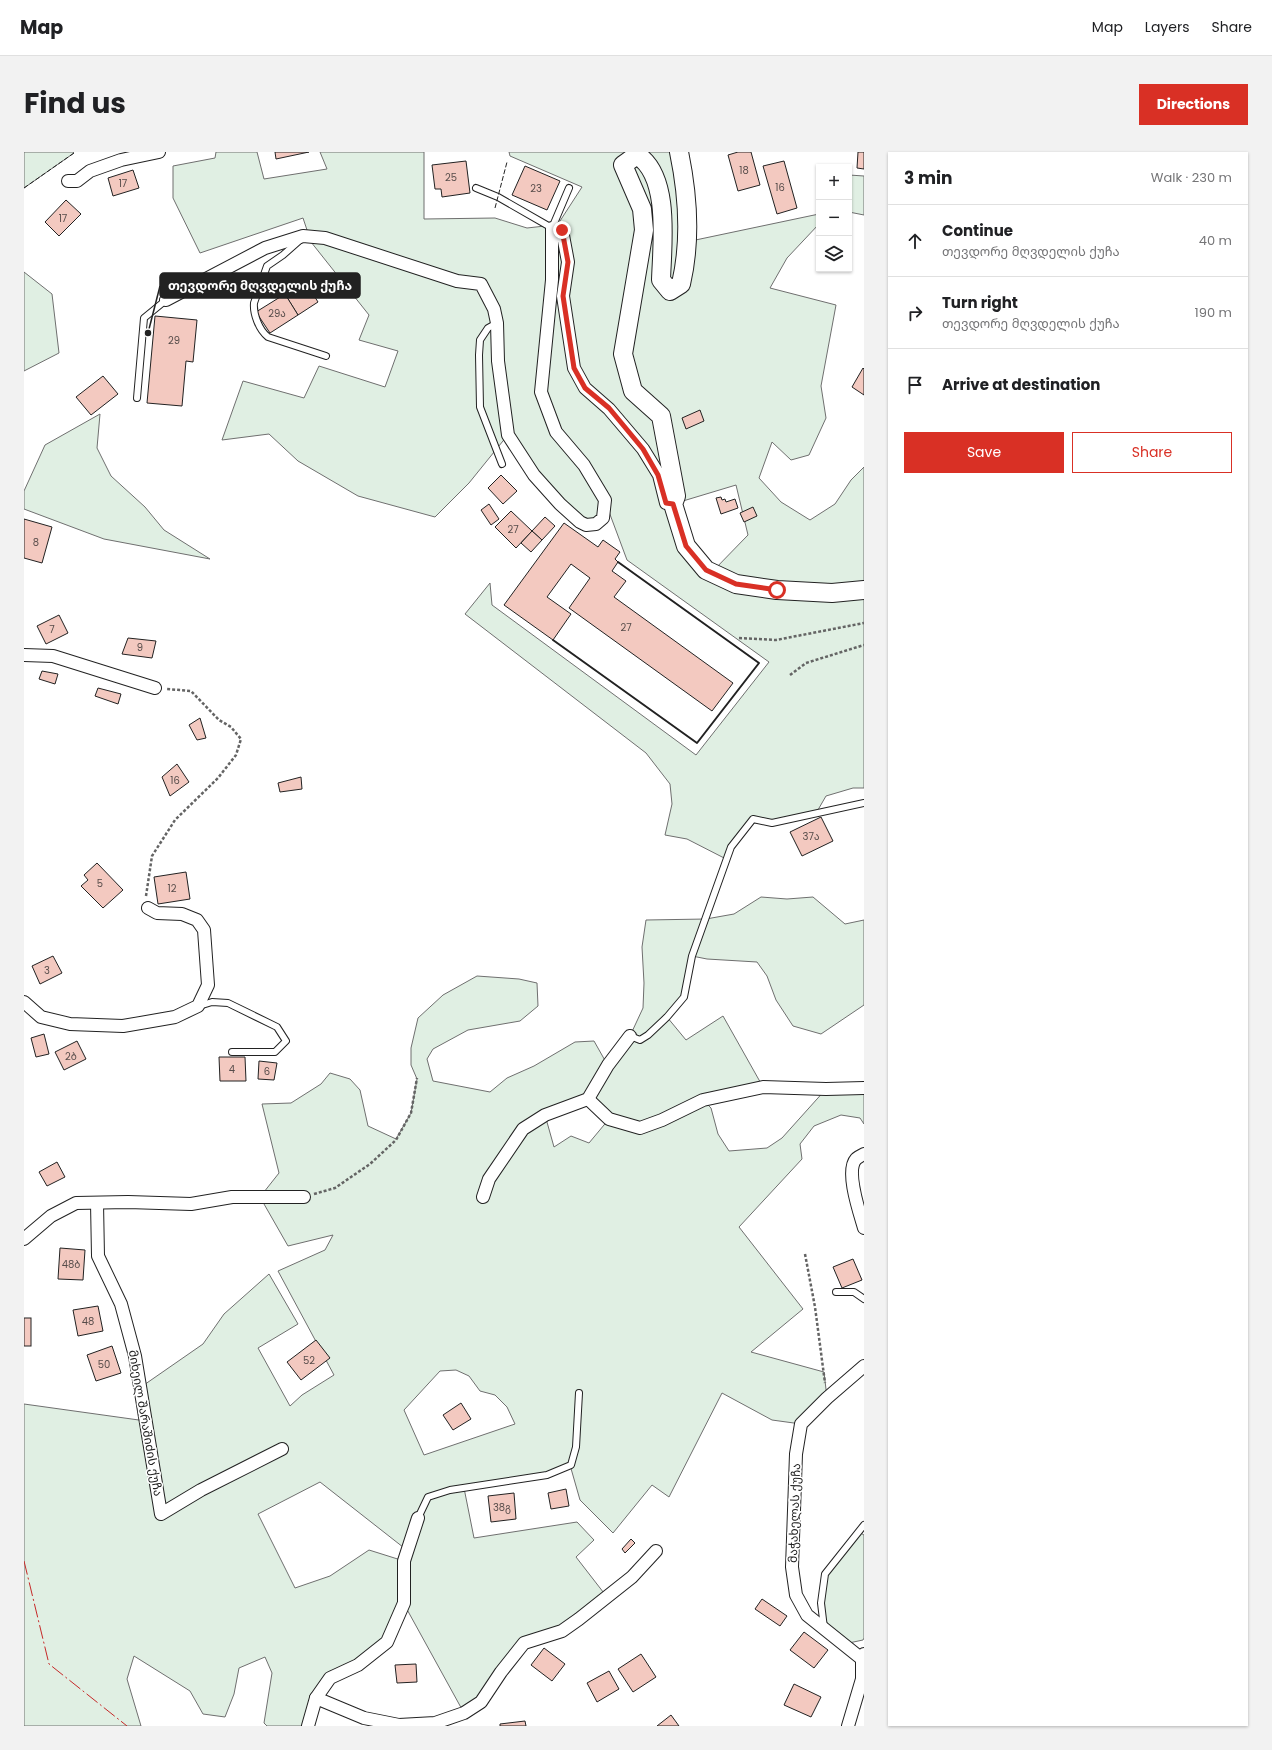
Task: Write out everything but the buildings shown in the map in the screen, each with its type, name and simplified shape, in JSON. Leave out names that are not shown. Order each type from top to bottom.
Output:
[{"type":"street","points":[[68,181],[77,181],[90,171],[121,160],[159,152]]},
{"type":"street","points":[[678,152],[684,177],[688,213],[684,270],[681,284],[670,291],[661,280],[663,207],[651,168],[645,160],[636,154],[622,165],[642,210],[644,230],[623,354],[633,391],[661,416],[676,496],[673,504],[686,546],[706,570],[736,584],[777,590],[832,593],[864,590]]},
{"type":"street","points":[[166,300],[265,248],[303,236],[324,238],[457,281],[481,284],[494,309],[497,323],[498,361],[508,435],[534,475],[560,504],[580,522],[586,525],[596,524],[603,518],[605,500],[584,465],[556,432],[541,392],[552,280],[552,228],[562,230],[568,262],[563,296],[574,368],[585,388],[609,408],[643,449],[658,475],[666,503],[673,504]]},
{"type":"street","points":[[24,655],[53,656],[155,688]]},
{"type":"street","points":[[24,1002],[41,1017],[70,1024],[124,1026],[176,1017],[198,1006],[208,985],[204,930],[197,920],[182,914],[157,913],[148,908]]},
{"type":"street","points":[[482,1197],[489,1179],[523,1129],[545,1115],[588,1098],[608,1065],[630,1036]]},
{"type":"street","points":[[588,1098],[609,1119],[640,1128],[662,1120],[703,1100],[763,1087],[826,1089],[864,1088]]},
{"type":"street","points":[[864,1154],[855,1159],[853,1166],[856,1202],[864,1228]]},
{"type":"street","points":[[24,1239],[51,1216],[76,1203],[191,1204],[232,1197],[304,1197]]},
{"type":"street","name":"მიხეილ შარაშიძის ქუჩა","points":[[97,1203],[98,1256],[121,1304],[136,1356],[162,1514],[201,1490],[282,1449]]},
{"type":"street","name":"მაჭახელას ქუჩა","points":[[848,1726],[862,1679],[863,1657],[807,1615],[798,1601],[792,1567],[796,1454],[801,1424],[827,1398],[864,1366]]},
{"type":"street","points":[[308,1726],[316,1698],[330,1678],[358,1665],[387,1642],[404,1603],[404,1562],[418,1518]]},
{"type":"street","points":[[316,1698],[364,1718],[399,1725],[435,1723],[464,1713],[481,1702],[501,1672],[524,1643],[562,1631],[632,1576],[656,1551]]},
{"type":"lane","points":[[476,188],[498,197],[552,228],[569,188]]},
{"type":"lane","points":[[303,236],[299,242],[267,266],[254,303],[254,310],[264,334],[268,337],[326,356]]},
{"type":"lane","points":[[138,398],[144,318],[166,300]]},
{"type":"lane","points":[[497,323],[488,328],[480,340],[480,407],[502,464]]},
{"type":"lane","points":[[630,1036],[640,1040],[648,1035],[684,997],[697,938],[706,919],[731,847],[753,820],[772,823],[864,803]]},
{"type":"lane","points":[[198,1006],[212,1002],[228,1003],[277,1027],[286,1041],[275,1052],[232,1052]]},
{"type":"lane","points":[[836,1292],[854,1292],[864,1299]]},
{"type":"lane","points":[[418,1518],[428,1497],[450,1490],[547,1475],[571,1465],[576,1447],[579,1393]]},
{"type":"lane","points":[[824,1628],[821,1603],[825,1574],[864,1525]]},
{"type":"path","points":[[739,638],[776,640],[864,623]]},
{"type":"path","points":[[790,675],[806,663],[864,644]]},
{"type":"path","points":[[148,908],[145,899],[152,856],[176,820],[218,778],[236,755],[240,739],[231,727],[219,720],[191,691],[155,688]]},
{"type":"path","points":[[304,1197],[335,1188],[370,1164],[396,1140],[411,1113],[417,1078]]},
{"type":"path","points":[[805,1254],[815,1307],[827,1398]]},
{"type":"green space","points":[[24,152],[73,152],[74,153],[24,188]]},
{"type":"green space","points":[[216,152],[257,152],[264,179],[327,169],[320,152],[424,152],[424,219],[495,218],[527,228],[545,226],[560,221],[582,187],[510,156],[509,152],[679,152],[686,242],[816,215],[816,227],[787,258],[770,288],[836,305],[821,386],[826,418],[809,455],[791,460],[772,442],[759,478],[781,502],[810,520],[835,504],[851,480],[864,467],[864,788],[853,788],[826,796],[815,815],[772,823],[753,820],[738,838],[728,860],[687,839],[665,835],[672,804],[670,784],[646,753],[465,614],[490,583],[492,605],[696,755],[769,662],[627,560],[605,501],[603,518],[580,522],[507,436],[469,483],[435,517],[358,496],[298,461],[269,434],[222,440],[243,381],[304,398],[319,366],[385,387],[398,351],[359,340],[369,315],[311,242],[303,218],[200,253],[173,198],[173,166],[215,158]],"holes":[[[736,485],[748,535],[712,572],[682,541],[673,504]]]},
{"type":"green space","points":[[852,175],[864,176],[864,215],[852,213]]},
{"type":"green space","points":[[24,272],[52,294],[59,353],[24,371]]},
{"type":"green space","points":[[100,414],[97,448],[111,476],[145,507],[164,530],[210,559],[104,539],[24,509],[24,491],[45,445]]},
{"type":"green space","points":[[761,897],[787,899],[813,897],[845,924],[864,920],[864,1005],[821,1034],[793,1026],[776,1000],[767,976],[757,962],[707,959],[692,956],[684,997],[667,1017],[686,1040],[723,1016],[763,1087],[703,1100],[711,1108],[718,1134],[729,1151],[767,1148],[782,1138],[826,1089],[864,1087],[864,1124],[860,1118],[841,1115],[814,1126],[800,1144],[802,1159],[739,1227],[803,1309],[751,1352],[824,1372],[827,1398],[801,1424],[772,1420],[722,1393],[669,1497],[652,1485],[613,1533],[580,1500],[570,1465],[547,1475],[464,1488],[474,1538],[577,1522],[594,1540],[576,1557],[607,1597],[579,1619],[524,1643],[464,1713],[404,1604],[387,1642],[330,1678],[308,1726],[267,1726],[264,1723],[272,1673],[265,1657],[239,1668],[234,1694],[225,1717],[203,1714],[190,1691],[134,1656],[127,1679],[141,1726],[24,1726],[24,1404],[146,1421],[141,1387],[203,1344],[224,1314],[269,1274],[298,1324],[258,1348],[290,1406],[302,1395],[334,1375],[278,1271],[325,1250],[333,1235],[288,1246],[260,1197],[279,1173],[262,1104],[291,1103],[321,1084],[330,1073],[350,1079],[360,1090],[368,1126],[396,1139],[411,1113],[417,1079],[411,1065],[411,1048],[418,1018],[443,995],[477,976],[519,979],[537,983],[538,1006],[520,1021],[468,1030],[433,1049],[427,1059],[433,1081],[490,1092],[507,1078],[534,1066],[575,1042],[594,1041],[607,1064],[630,1036],[643,1008],[644,983],[642,947],[646,920],[706,919],[734,914]],"holes":[[[588,1099],[609,1119],[589,1143],[571,1136],[554,1147],[545,1115]],[[456,1370],[469,1376],[480,1391],[495,1395],[507,1407],[515,1424],[424,1455],[404,1410],[440,1371]],[[320,1482],[408,1551],[404,1561],[369,1550],[330,1576],[295,1588],[258,1514]]]},
{"type":"green space","points":[[859,1532],[864,1535],[864,1638],[863,1640],[844,1644],[824,1628],[821,1603],[825,1574]]},
{"type":"fence","points":[[24,188],[74,153],[73,152]]},
{"type":"fence","points":[[495,208],[507,162]]},
{"type":"wall","points":[[553,640],[697,743],[759,663],[618,562]]},
{"type":"power","points":[[24,1561],[49,1664],[127,1726]]},
{"type":"place","name":"თევდორე მღვდელის ქუჩა","points":[[148,333]]},
{"type":"route","points":[[562,230],[568,262],[563,296],[574,368],[585,388],[600,403],[609,408],[643,449],[658,475],[666,503],[673,504],[686,546],[706,570],[736,584],[777,590]]}]
